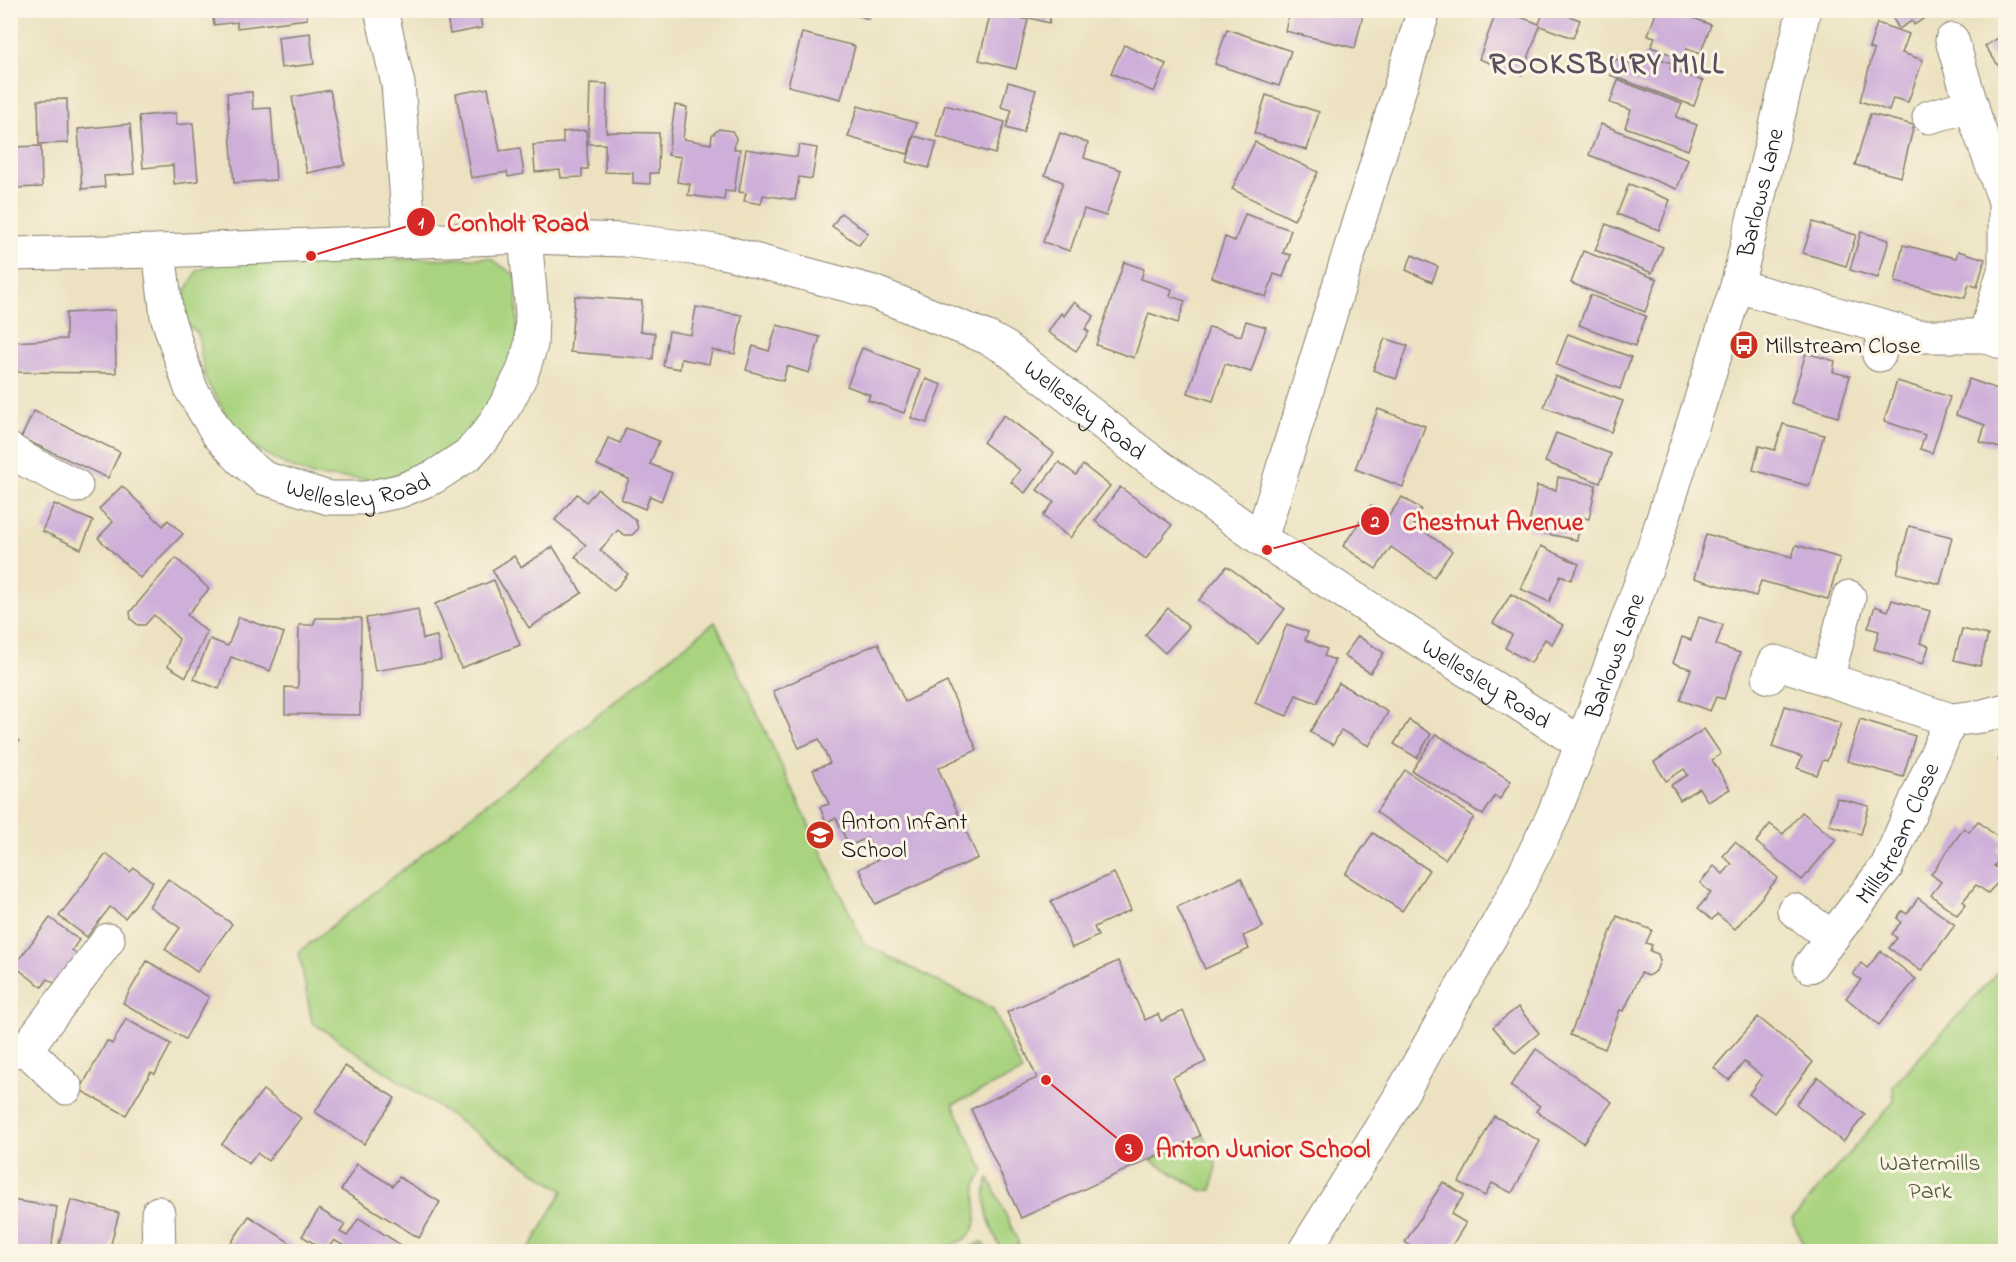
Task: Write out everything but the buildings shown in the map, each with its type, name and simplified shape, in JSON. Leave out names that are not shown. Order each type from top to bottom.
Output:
[{"type":"street","points":[[381,10],[398,84],[410,241]]},
{"type":"street","points":[[1261,539],[1424,10]]},
{"type":"street","name":"Barlows Lane","points":[[1304,1251],[1397,1102],[1509,904],[1552,818],[1582,744],[1654,547],[1737,286],[1804,10]]},
{"type":"street","points":[[1737,286],[1883,341],[1916,336],[1995,340],[2006,267],[2005,201],[1952,40]]},
{"type":"street","points":[[1929,117],[1972,105]]},
{"type":"street","name":"Wellesley Road","points":[[159,251],[167,316],[191,389],[218,434],[241,459],[264,478],[328,498],[366,498],[400,491],[434,477],[468,454],[490,430],[508,401],[522,374],[531,345],[532,313],[525,237]]},
{"type":"street","name":"Wellesley Road","points":[[10,254],[159,251],[525,237],[626,240],[724,252],[873,292],[976,332],[1006,348],[1144,456],[1261,539],[1582,744]]},
{"type":"street","points":[[10,450],[76,486]]},
{"type":"street","points":[[1827,679],[1849,597]]},
{"type":"street","points":[[1769,677],[1775,662],[1951,720],[2006,710]]},
{"type":"street","name":"Millstream Close","points":[[1810,966],[1887,866],[1951,720]]},
{"type":"street","points":[[1794,910],[1832,938]]},
{"type":"street","points":[[66,1088],[18,1051],[108,939]]},
{"type":"street","points":[[158,1213],[159,1251]]},
{"type":"green space","points":[[490,258],[516,276],[518,353],[482,416],[454,444],[421,468],[378,480],[313,476],[286,465],[255,448],[231,424],[205,378],[198,333],[178,318],[183,296],[197,271],[222,261]]},
{"type":"green space","points":[[715,622],[864,944],[993,1009],[1022,1072],[953,1104],[984,1171],[976,1186],[977,1214],[974,1227],[966,1238],[955,1244],[935,1251],[528,1251],[563,1191],[312,1022],[299,952]]},
{"type":"green space","name":"Watermills Park","points":[[2005,964],[2005,1251],[1806,1251],[1792,1219],[1894,1101],[1893,1086]]},
{"type":"green space","points":[[1204,1136],[1216,1165],[1212,1190],[1203,1191],[1150,1160]]},
{"type":"green space","points":[[989,1178],[1019,1244],[1002,1251],[990,1225],[986,1206],[985,1196]]},
{"type":"green space","points":[[983,1242],[988,1251],[959,1251]]},
{"type":"place","name":"Conholt Road","points":[[311,256]]},
{"type":"place","name":"Millstream Close","points":[[1744,345]]},
{"type":"place","name":"Chestnut Avenue","points":[[1267,550]]},
{"type":"place","name":"Anton Infant School","points":[[820,835]]},
{"type":"place","name":"Anton Junior School","points":[[1046,1080]]},
{"type":"district","name":"ROOKSBURY MILL","points":[[1607,63]]}]
